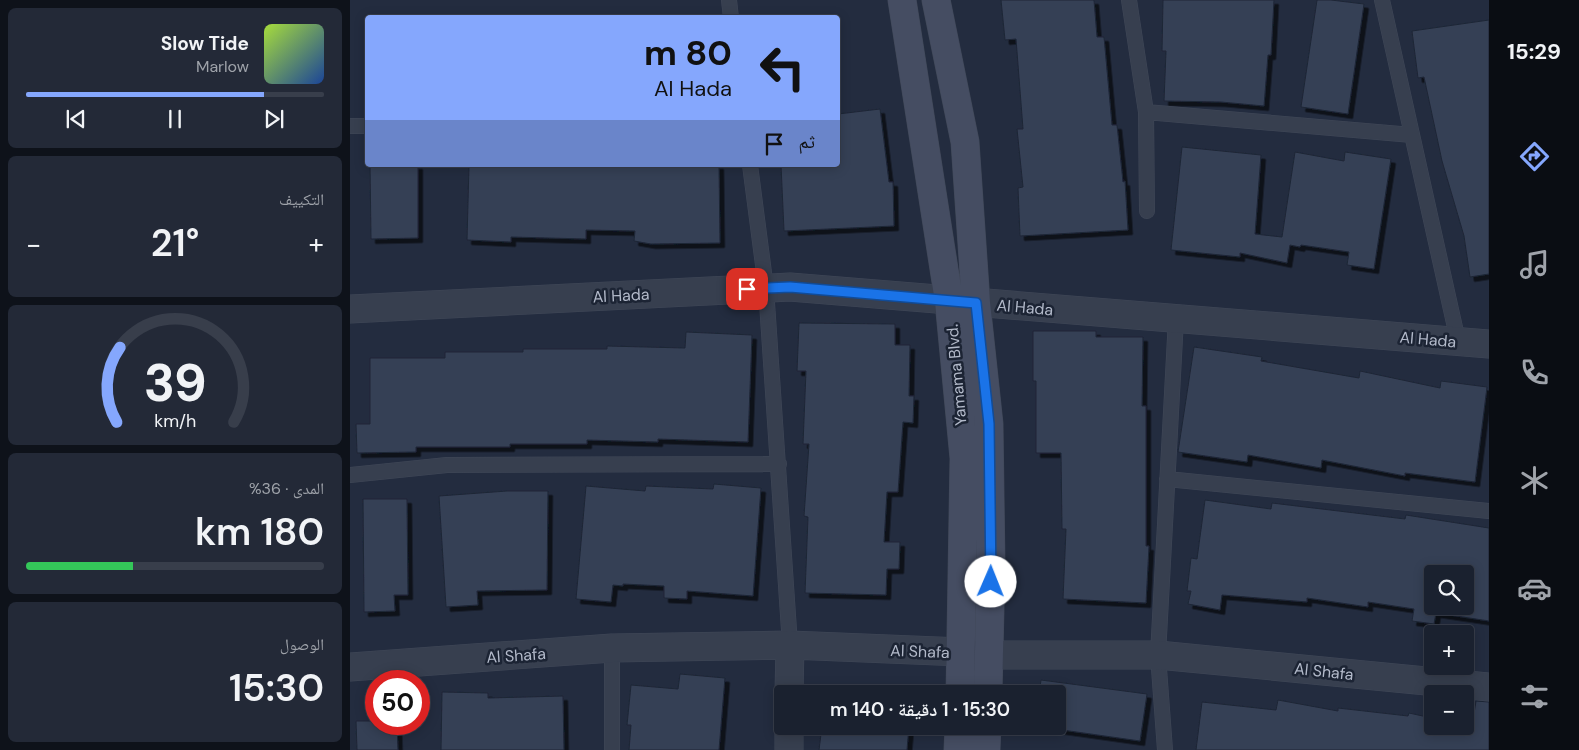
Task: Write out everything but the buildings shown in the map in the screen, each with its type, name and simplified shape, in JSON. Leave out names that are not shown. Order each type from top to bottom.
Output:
[{"type":"main road","name":"Yamama Blvd.","points":[[902,0],[949,301],[964,458],[960,685]]},
{"type":"main road","name":"Yamama Blvd.","points":[[936,0],[965,142],[976,303],[989,424],[991,565],[988,685]]},
{"type":"main road","points":[[958,750],[959,735]]},
{"type":"main road","points":[[986,750],[987,735]]},
{"type":"street","name":"Al Hada","points":[[350,309],[790,287],[1489,344]]},
{"type":"street","name":"Al Shafa","points":[[350,667],[612,648],[790,645],[962,652],[979,657],[990,655],[1158,654],[1489,687]]},
{"type":"street","points":[[790,645],[790,685]]},
{"type":"street","points":[[789,735],[789,750]]},
{"type":"lane","points":[[729,0],[731,15]]},
{"type":"lane","points":[[1129,0],[1146,112],[1147,211]]},
{"type":"lane","points":[[1382,0],[1458,341]]},
{"type":"lane","points":[[1146,112],[1412,135]]},
{"type":"lane","points":[[350,126],[365,126]]},
{"type":"lane","points":[[750,167],[766,288],[790,645]]},
{"type":"lane","points":[[1165,750],[1158,654],[1176,319]]},
{"type":"lane","points":[[350,475],[447,465],[779,464]]},
{"type":"lane","points":[[1167,479],[1489,511]]},
{"type":"lane","points":[[612,648],[612,750]]},
{"type":"route","points":[[747,289],[790,287],[976,303],[989,424],[991,582]]}]
